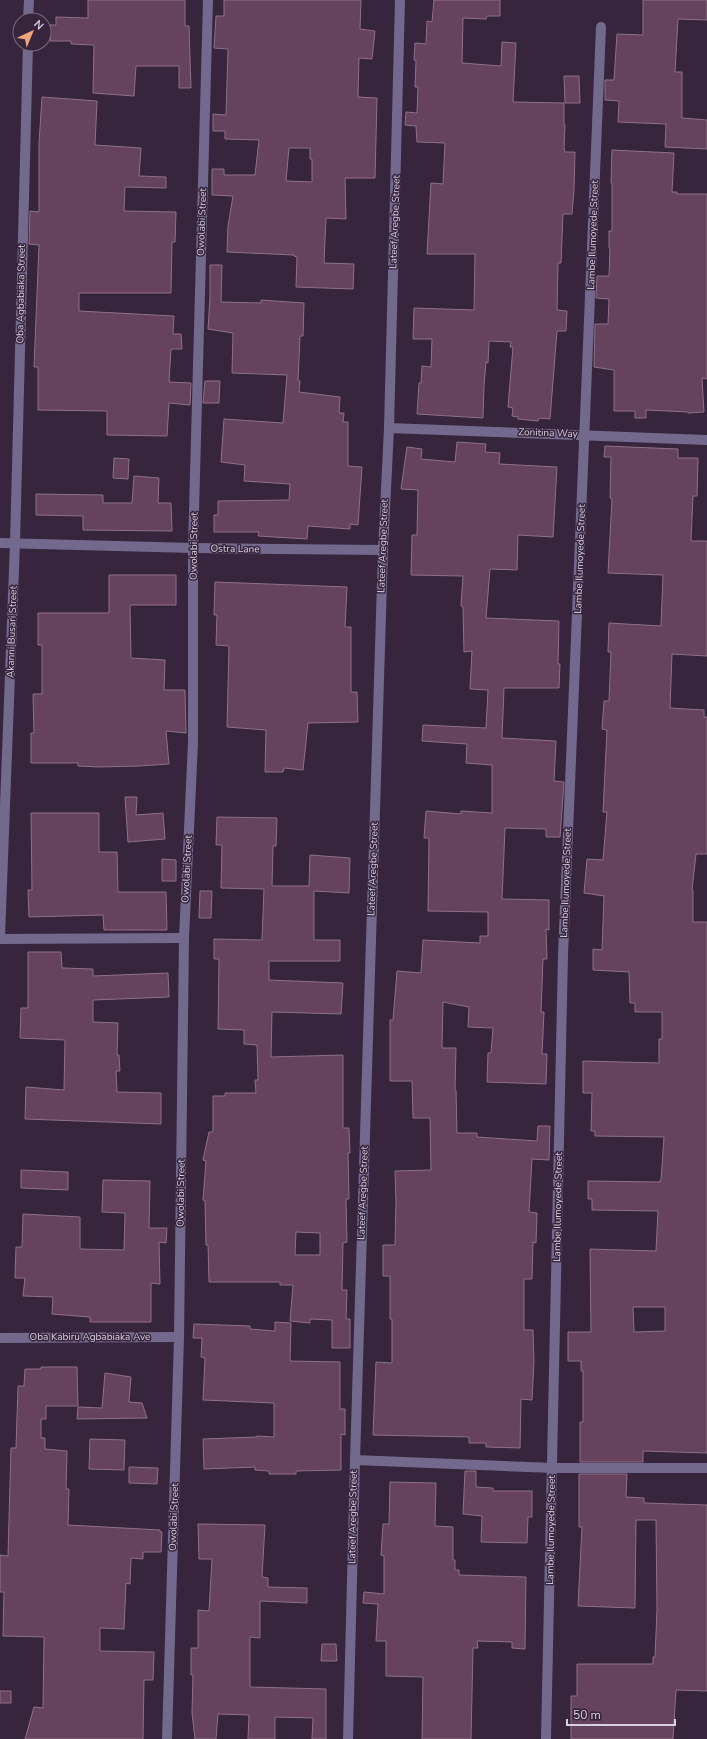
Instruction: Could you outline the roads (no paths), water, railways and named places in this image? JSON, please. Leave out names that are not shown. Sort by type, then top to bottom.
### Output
[{"type":"street","points":[[28,12],[29,0]]},
{"type":"street","name":"Owolabi Street","points":[[167,1739],[179,1337],[184,938],[193,742],[193,548],[208,0]]},
{"type":"street","name":"Lateef Aregbe Street","points":[[348,1739],[355,1460],[383,550],[389,428],[400,0]]},
{"type":"street","name":"Lambe Ilumoyede Street","points":[[546,1739],[563,955],[601,27]]},
{"type":"street","name":"Oba Agbabiaka Street","points":[[15,543],[28,52]]},
{"type":"street","name":"Zonitina Way","points":[[389,428],[585,434],[707,440]]},
{"type":"street","name":"Ostra Lane","points":[[0,543],[193,548],[383,550]]},
{"type":"street","name":"Akanni Busari Street","points":[[0,938],[15,543]]},
{"type":"street","points":[[0,938],[184,938]]},
{"type":"street","name":"Oba Kabiru Agbabiaka Ave","points":[[0,1338],[179,1337]]},
{"type":"street","points":[[355,1460],[553,1468],[707,1468]]}]
